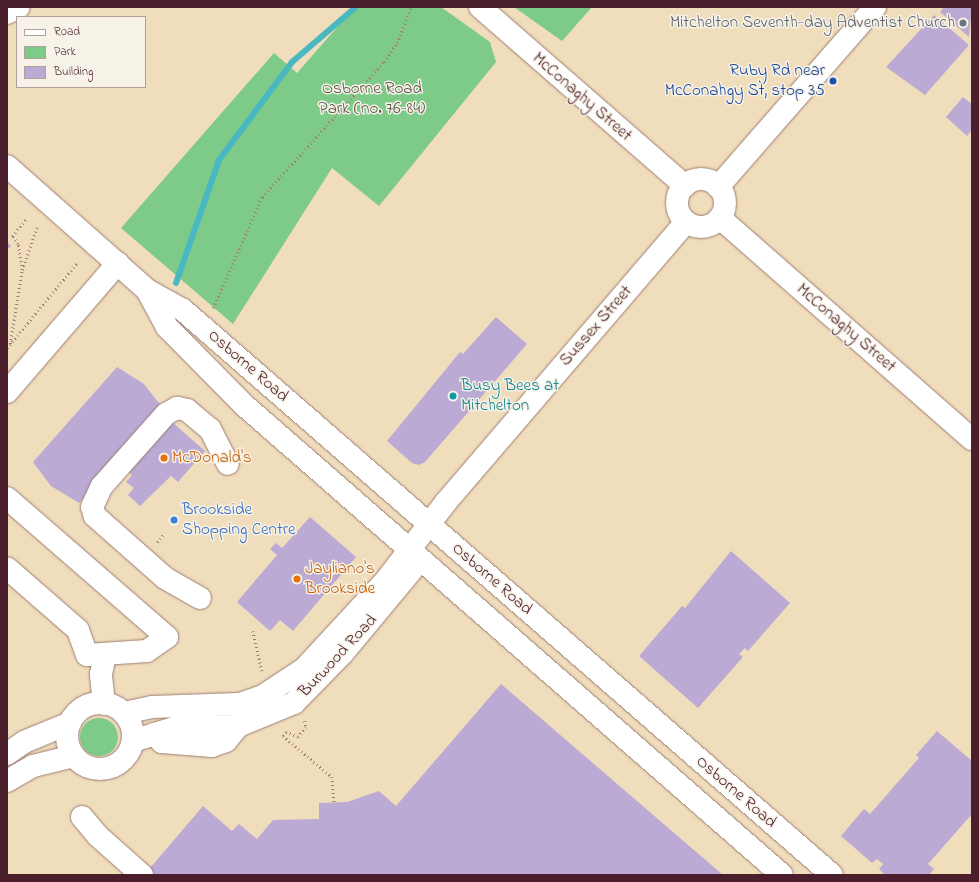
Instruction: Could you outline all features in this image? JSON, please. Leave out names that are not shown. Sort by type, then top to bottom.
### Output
[{"type":"street","name":"McConaghy Street","points":[[480,7],[685,186]]},
{"type":"street","points":[[718,187],[875,7]]},
{"type":"street","name":"Osborne Road","points":[[7,166],[147,290],[183,310],[832,875]]},
{"type":"street","points":[[699,180],[718,187],[725,205],[720,218],[704,227],[686,222],[678,207],[685,186],[699,180]]},
{"type":"street","name":"McConaghy Street","points":[[720,218],[972,438]]},
{"type":"street","name":"Sussex Street","points":[[430,524],[686,222]]},
{"type":"street","points":[[7,392],[118,263]]},
{"type":"street","name":"Osborne Road","points":[[147,290],[167,327],[244,405],[782,875]]},
{"type":"street","points":[[200,598],[165,578],[95,516],[92,507],[102,486],[166,414],[177,408],[187,410],[210,429],[228,464]]},
{"type":"street","points":[[7,498],[167,637],[147,651],[96,655]]},
{"type":"street","name":"Burwood Road","points":[[133,741],[177,727],[238,726],[294,703],[390,599],[430,524]]},
{"type":"street","name":"Burwood Road","points":[[124,713],[152,707],[227,706],[263,696],[318,657],[413,554]]},
{"type":"street","points":[[7,568],[81,633],[96,655],[101,674],[104,704]]},
{"type":"street","points":[[7,754],[24,742],[70,723],[84,708],[104,704],[124,713],[132,726],[133,741],[125,758],[108,768],[89,768],[74,756],[68,740],[70,723]]},
{"type":"street","points":[[7,781],[33,766],[74,756]]},
{"type":"street","points":[[82,817],[98,836],[142,875]]},
{"type":"path","points":[[212,312],[262,197],[384,62],[397,43],[411,7]]},
{"type":"path","points":[[22,270],[18,244],[12,236],[27,218]]},
{"type":"path","points":[[10,344],[22,270],[37,227]]},
{"type":"path","points":[[7,348],[77,262]]},
{"type":"path","points":[[253,631],[263,674]]},
{"type":"path","points":[[305,721],[306,728],[298,737],[286,732],[283,736],[332,777],[334,802]]},
{"type":"green space","name":"Osborne Road Park (no. 76-84)","points":[[355,7],[441,7],[490,42],[496,62],[379,206],[332,168],[233,324],[121,228],[274,53],[297,73]]},
{"type":"green space","points":[[514,7],[592,7],[562,41]]},
{"type":"green space","points":[[95,718],[103,718],[113,723],[117,730],[117,744],[113,751],[103,756],[95,756],[85,751],[83,748],[80,741],[80,733],[85,723],[88,721]]},
{"type":"building","name":"Mitchelton Seventh-day Adventist Church","points":[[944,7],[972,7],[969,37],[940,12]]},
{"type":"building","points":[[934,15],[969,45],[925,95],[886,67]]},
{"type":"building","points":[[963,97],[972,104],[972,130],[967,136],[946,117]]},
{"type":"building","points":[[7,242],[11,246],[7,250]]},
{"type":"building","name":"Busy Bees at Mitchelton","points":[[496,317],[527,344],[425,462],[419,465],[412,463],[387,441],[460,352],[463,354]]},
{"type":"building","points":[[117,367],[144,384],[162,407],[79,503],[51,486],[33,462]]},
{"type":"building","name":"McDonald's","points":[[171,421],[205,451],[178,482],[171,476],[140,506],[128,495],[134,488],[126,482],[132,475],[123,467]]},
{"type":"building","name":"Jayliano's Brookside","points":[[310,517],[356,557],[293,631],[280,620],[270,631],[237,602],[277,555],[270,549],[276,543],[282,548]]},
{"type":"building","points":[[731,551],[790,603],[748,651],[745,648],[739,654],[743,657],[698,708],[639,656],[682,606],[685,608]]},
{"type":"building","points":[[501,684],[723,875],[144,875],[203,806],[232,831],[239,824],[257,839],[273,820],[319,819],[319,803],[347,802],[379,791],[396,806]]},
{"type":"building","points":[[937,731],[972,761],[972,814],[928,864],[934,869],[929,875],[885,875],[879,869],[883,864],[877,859],[872,863],[841,836],[864,809],[870,814],[919,758],[916,755]]},
{"type":"waterway","points":[[176,283],[219,160],[292,62],[356,7]]},
{"type":"place","name":"Mitchelton Seventh-day Adventist Church","points":[[963,23]]},
{"type":"place","name":"Ruby Rd near McConahgy St, stop 35","points":[[833,81]]},
{"type":"place","name":"Busy Bees at Mitchelton","points":[[453,396]]},
{"type":"place","name":"McDonald's","points":[[164,458]]},
{"type":"place","name":"Brookside Shopping Centre","points":[[174,520]]},
{"type":"place","name":"Jayliano's Brookside","points":[[297,579]]}]
